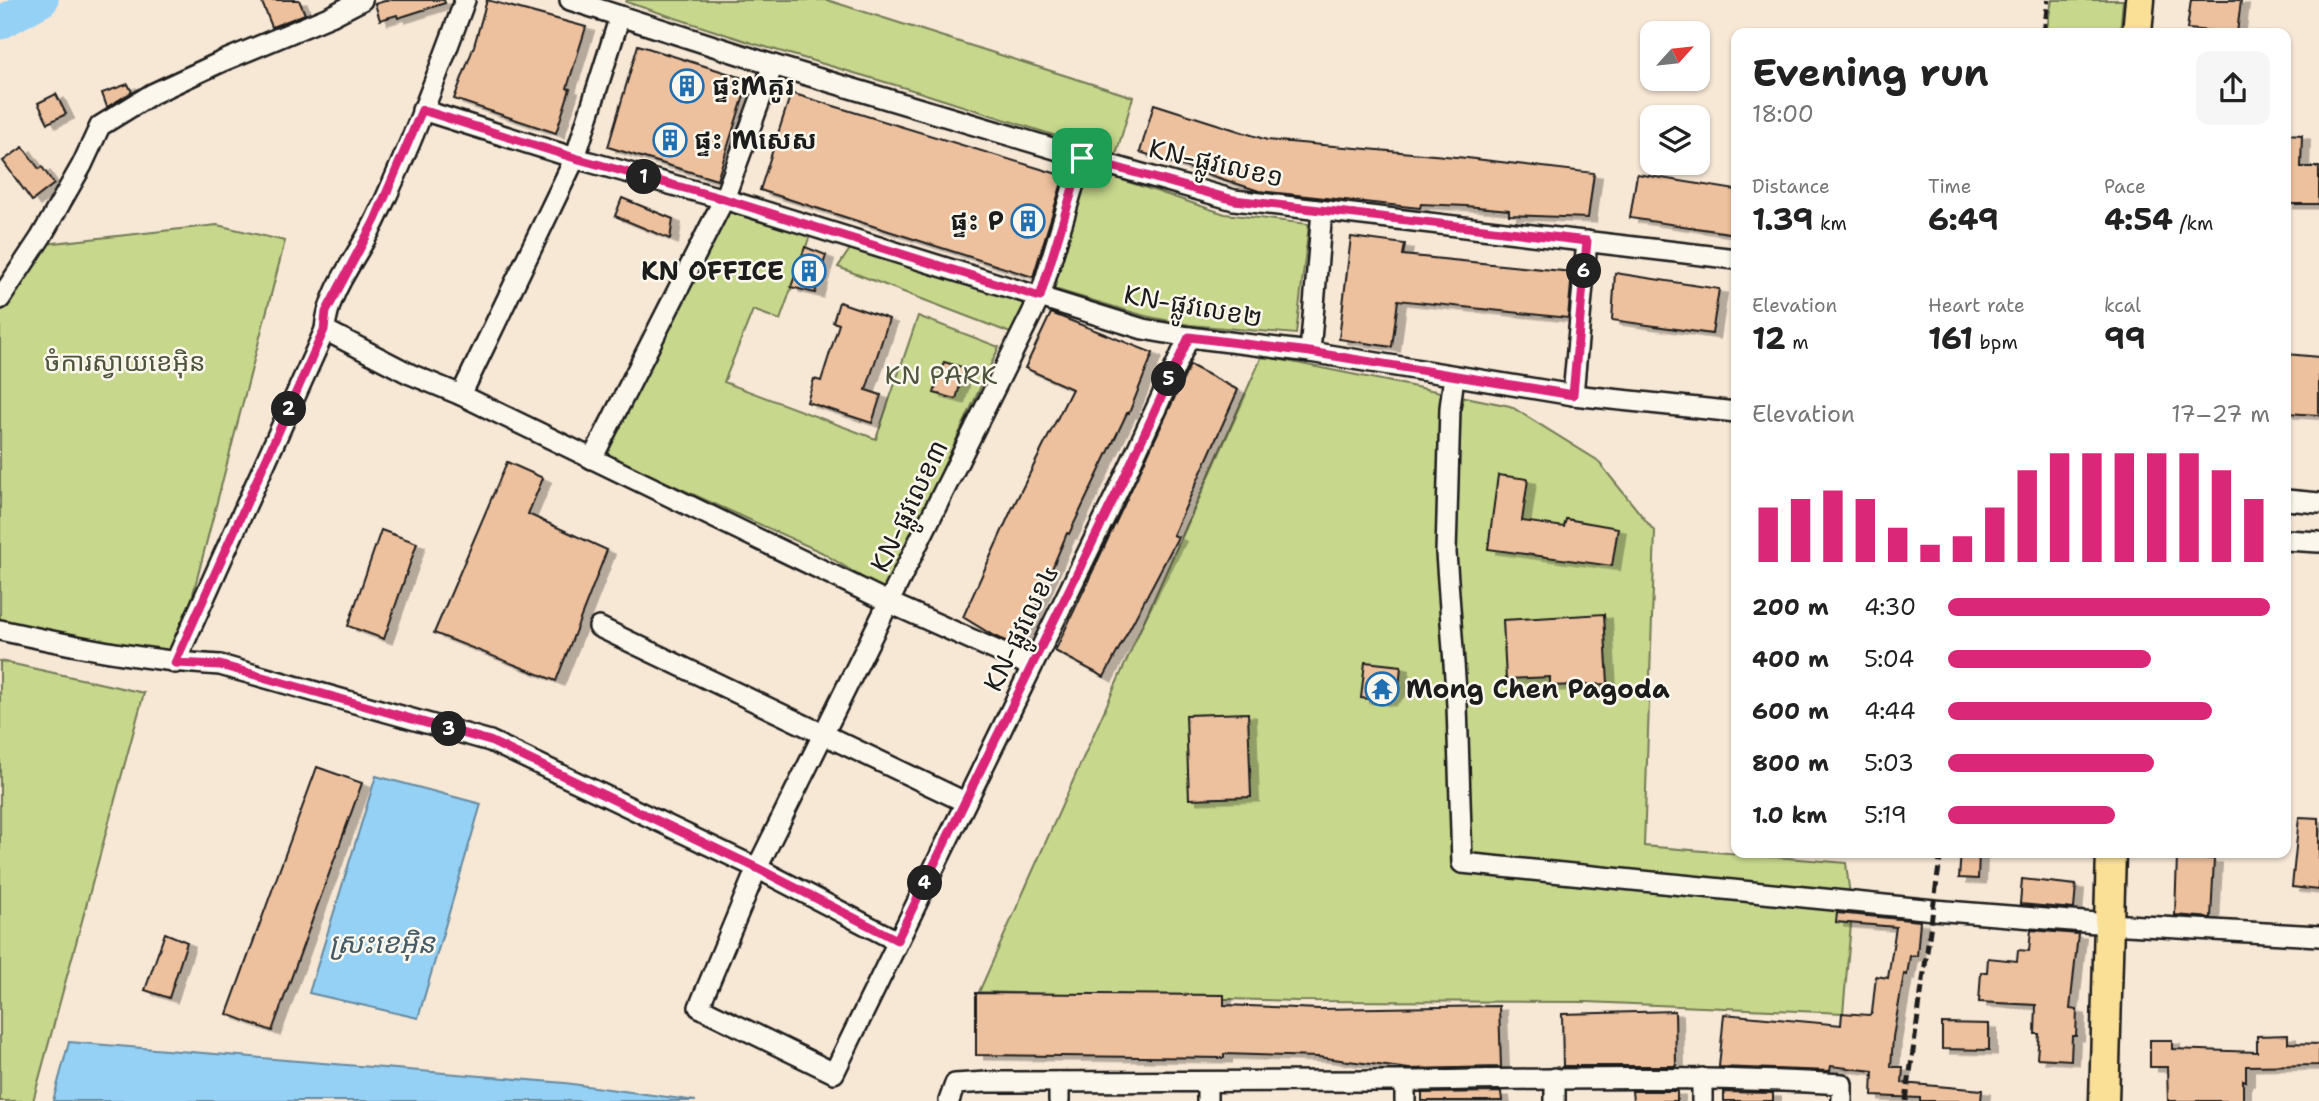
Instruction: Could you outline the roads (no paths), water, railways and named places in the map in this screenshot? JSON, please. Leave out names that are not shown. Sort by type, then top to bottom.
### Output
[{"type":"highway","points":[[2137,28],[2140,0]]},
{"type":"highway","points":[[2104,1101],[2111,858]]},
{"type":"street","points":[[0,299],[48,225],[82,165],[100,126],[152,94],[362,0]]},
{"type":"street","points":[[175,663],[324,330],[326,312],[375,220],[466,0]]},
{"type":"street","name":"KN-ផ្លូវលេខ១","points":[[570,0],[1082,158],[1234,200],[1731,258]]},
{"type":"street","points":[[461,395],[575,158],[621,16]]},
{"type":"street","points":[[592,459],[724,199],[774,65]]},
{"type":"street","name":"KN-ផ្លូវលេខ២","points":[[422,110],[575,158],[724,199],[1143,329],[1310,352],[1573,395],[1731,411]]},
{"type":"street","name":"KN-ផ្លូវលេខ៣","points":[[897,940],[834,1073],[699,1007],[757,868],[1040,297],[1082,158]]},
{"type":"street","points":[[1310,352],[1322,211]]},
{"type":"street","points":[[1573,395],[1587,241]]},
{"type":"street","points":[[324,330],[410,374],[461,395],[890,603],[1031,666]]},
{"type":"street","name":"KN-ផ្លូវលេខ៤","points":[[897,940],[1125,476],[1189,337]]},
{"type":"street","points":[[1454,376],[1450,408],[1446,553],[1457,705],[1462,863],[1934,910],[2109,924],[2319,936]]},
{"type":"street","points":[[2291,500],[2319,503]]},
{"type":"street","points":[[2291,540],[2319,542]]},
{"type":"street","points":[[599,628],[965,802]]},
{"type":"street","points":[[0,630],[80,648],[175,663],[220,665],[490,741],[757,868],[897,940]]},
{"type":"street","points":[[1555,1078],[1555,1101]]},
{"type":"street","points":[[949,1101],[955,1084],[1059,1092],[1207,1092],[1405,1081],[1555,1078],[1842,1084],[1842,1101]]},
{"type":"street","points":[[1702,1079],[1702,1101]]},
{"type":"street","points":[[1405,1081],[1405,1101]]},
{"type":"water","name":"ស្រះខេអ៊ិន","points":[[376,776],[481,804],[418,1018],[309,993]]},
{"type":"water","points":[[69,1042],[565,1083],[696,1101],[53,1101]]},
{"type":"waterway","points":[[0,23],[42,0]]},
{"type":"railway","points":[[2045,28],[2048,0]]},
{"type":"railway","points":[[1906,1101],[1940,858]]},
{"type":"place","name":"ផ្ទះMគូរ","points":[[687,86]]},
{"type":"place","name":"ផ្ទះ Mសេស","points":[[670,140]]},
{"type":"place","name":"ផ្ទះ P","points":[[1028,221]]},
{"type":"place","name":"KN OFFICE","points":[[809,271]]},
{"type":"place","name":"Mong Chen Pagoda","points":[[1382,689]]},
{"type":"park label","name":"ចំការស្វាយខេអ៊ិន","points":[[125,362]]},
{"type":"park label","name":"KN PARK","points":[[941,375]]}]
